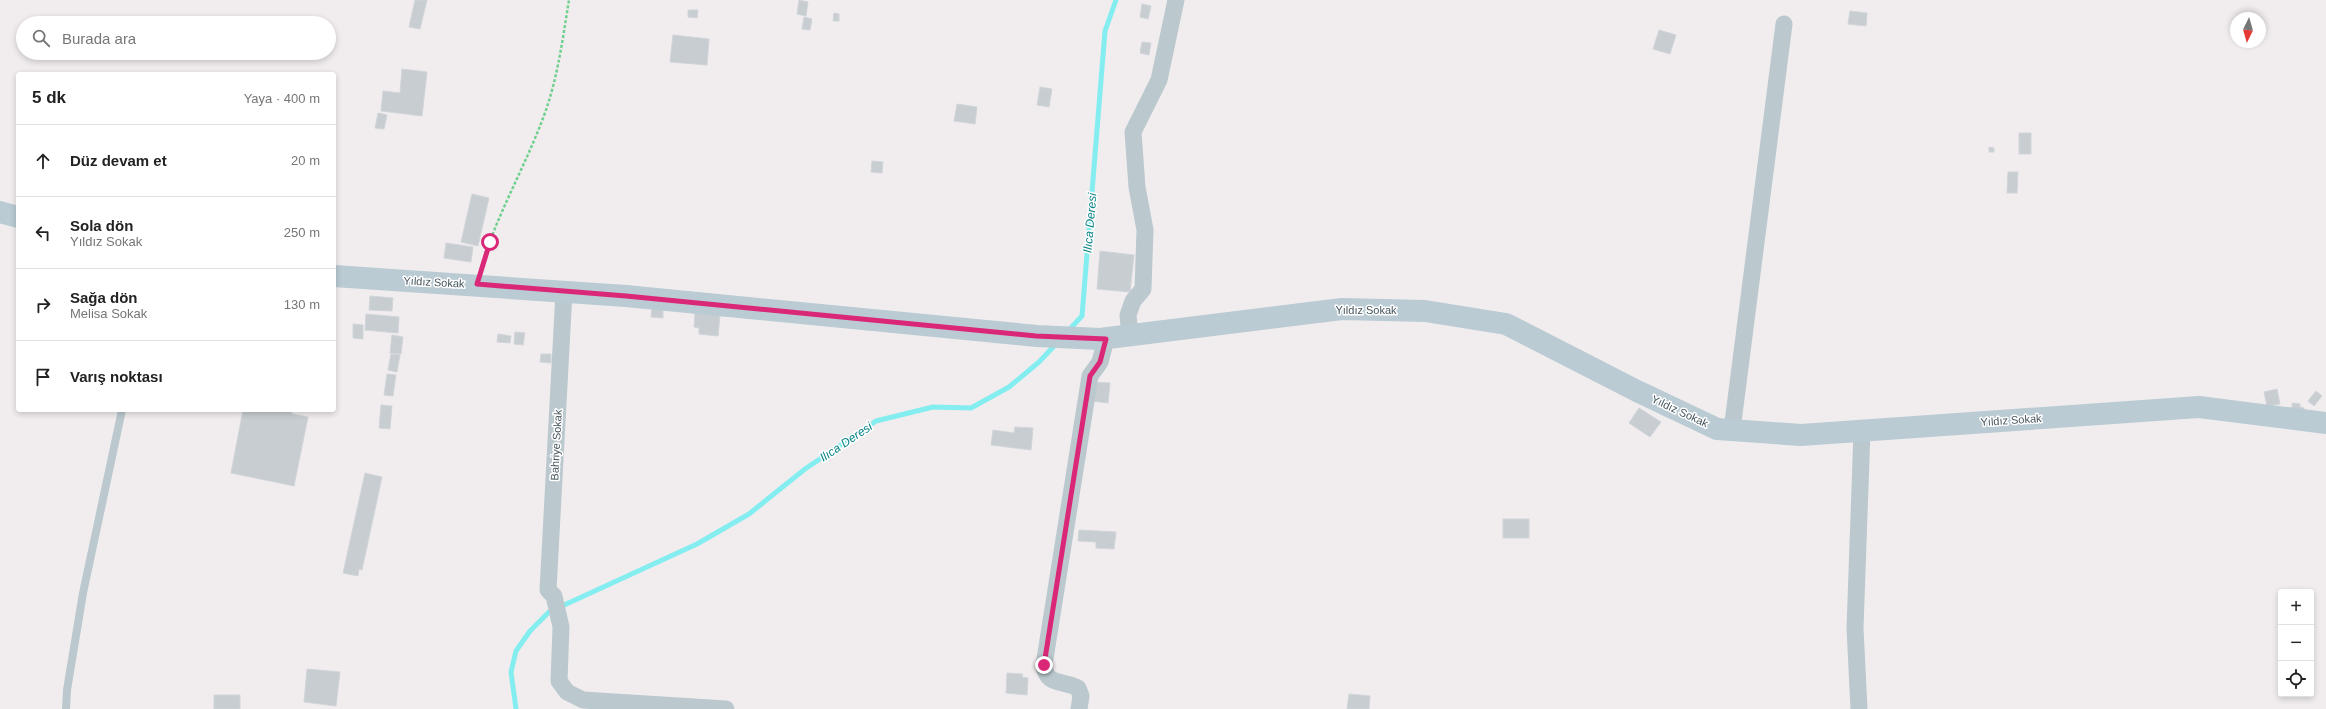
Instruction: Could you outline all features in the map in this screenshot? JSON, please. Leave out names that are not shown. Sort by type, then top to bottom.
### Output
[{"type":"street","points":[[1130,336],[1128,315],[1133,302],[1143,289],[1145,230],[1137,187],[1133,132],[1159,80],[1176,0]]},
{"type":"street","points":[[1732,430],[1784,24]]},
{"type":"street","points":[[0,212],[16,216]]},
{"type":"street","name":"Yıldız Sokak","points":[[336,276],[477,284],[626,296],[1036,336],[1103,339],[1342,309],[1425,311],[1506,324],[1717,429],[1801,434],[2199,407],[2326,423]]},
{"type":"street","name":"Bahriye Sokak","points":[[564,292],[548,590],[554,596],[561,627],[559,681],[567,692],[583,700],[726,709]]},
{"type":"street","points":[[1079,709],[1081,696],[1078,688],[1050,680],[1045,673],[1044,665],[1090,376],[1100,362],[1103,339]]},
{"type":"street","points":[[1859,709],[1855,628],[1862,430]]},
{"type":"lane","points":[[66,709],[67,690],[83,593],[122,412]]},
{"type":"path","points":[[477,284],[508,198],[546,110],[559,60],[569,0]]},
{"type":"building","points":[[415,0],[427,0],[420,29],[409,27]]},
{"type":"building","points":[[799,0],[808,2],[806,16],[797,14]]},
{"type":"building","points":[[1142,4],[1151,6],[1148,19],[1140,17]]},
{"type":"building","points":[[688,10],[698,10],[697,18],[688,17]]},
{"type":"building","points":[[1850,11],[1867,13],[1866,26],[1848,24]]},
{"type":"building","points":[[834,13],[839,14],[839,21],[833,21]]},
{"type":"building","points":[[804,17],[812,19],[810,30],[802,29]]},
{"type":"building","points":[[1659,30],[1676,35],[1670,54],[1653,49]]},
{"type":"building","points":[[673,35],[709,39],[707,65],[670,62]]},
{"type":"building","points":[[1142,42],[1151,43],[1149,55],[1140,53]]},
{"type":"building","points":[[402,69],[427,72],[422,116],[381,111],[383,91],[400,93]]},
{"type":"building","points":[[1040,87],[1052,89],[1049,107],[1037,105]]},
{"type":"building","points":[[957,104],[977,107],[975,124],[954,121]]},
{"type":"building","points":[[378,113],[387,115],[384,129],[375,128]]},
{"type":"building","points":[[2019,133],[2031,133],[2031,154],[2019,154]]},
{"type":"building","points":[[1989,147],[1994,148],[1994,152],[1989,152]]},
{"type":"building","points":[[872,161],[883,162],[882,173],[871,172]]},
{"type":"building","points":[[2008,172],[2018,172],[2017,193],[2007,193]]},
{"type":"building","points":[[472,194],[489,198],[478,246],[461,242]]},
{"type":"building","points":[[446,243],[473,247],[471,262],[444,258]]},
{"type":"building","points":[[1100,251],[1134,255],[1130,292],[1097,289]]},
{"type":"building","points":[[370,296],[393,298],[392,311],[369,310]]},
{"type":"building","points":[[652,309],[663,309],[663,318],[651,317]]},
{"type":"building","points":[[695,313],[720,315],[718,336],[699,334],[699,328],[694,327]]},
{"type":"building","points":[[366,314],[399,317],[398,333],[365,330]]},
{"type":"building","points":[[353,324],[363,325],[363,339],[353,338]]},
{"type":"building","points":[[515,332],[525,333],[523,345],[514,344]]},
{"type":"building","points":[[498,334],[511,336],[510,343],[497,342]]},
{"type":"building","points":[[392,335],[403,337],[401,354],[390,353]]},
{"type":"building","points":[[391,354],[400,355],[397,372],[388,370]]},
{"type":"building","points":[[541,354],[551,354],[551,363],[540,362]]},
{"type":"building","points":[[387,374],[396,375],[393,396],[384,395]]},
{"type":"building","points":[[1093,382],[1110,383],[1108,403],[1092,401]]},
{"type":"building","points":[[2277,389],[2280,404],[2267,406],[2264,392]]},
{"type":"building","points":[[2316,391],[2322,396],[2314,406],[2308,401]]},
{"type":"building","points":[[2292,403],[2300,404],[2300,407],[2304,408],[2304,411],[2292,410]]},
{"type":"building","points":[[381,405],[392,406],[390,429],[379,428]]},
{"type":"building","points":[[1639,408],[1661,422],[1650,437],[1629,423]]},
{"type":"building","points":[[243,412],[292,412],[292,414],[308,417],[294,486],[231,473]]},
{"type":"building","points":[[1015,427],[1033,428],[1031,450],[991,445],[993,430],[1014,433]]},
{"type":"building","points":[[365,473],[382,477],[362,570],[359,569],[358,576],[343,573]]},
{"type":"building","points":[[1503,519],[1529,519],[1529,538],[1503,538]]},
{"type":"building","points":[[1079,530],[1116,532],[1114,549],[1096,548],[1096,542],[1078,541]]},
{"type":"building","points":[[307,669],[340,672],[336,706],[304,702]]},
{"type":"building","points":[[1007,673],[1023,674],[1022,677],[1028,678],[1027,695],[1006,693]]},
{"type":"building","points":[[1349,694],[1370,696],[1369,709],[1347,709]]},
{"type":"building","points":[[214,695],[240,695],[240,709],[214,709]]},
{"type":"waterway","name":"Ilıca Deresi","points":[[1068,331],[1082,316],[1105,31],[1116,0]]},
{"type":"waterway","name":"Ilıca Deresi","points":[[516,709],[511,672],[516,651],[530,631],[549,612],[697,544],[749,514],[805,469],[876,421],[933,407],[971,408],[1009,387],[1039,362],[1057,343]]},
{"type":"route","points":[[490,242],[477,284],[626,296],[1036,336],[1106,339],[1100,362],[1090,376],[1044,665]]}]
